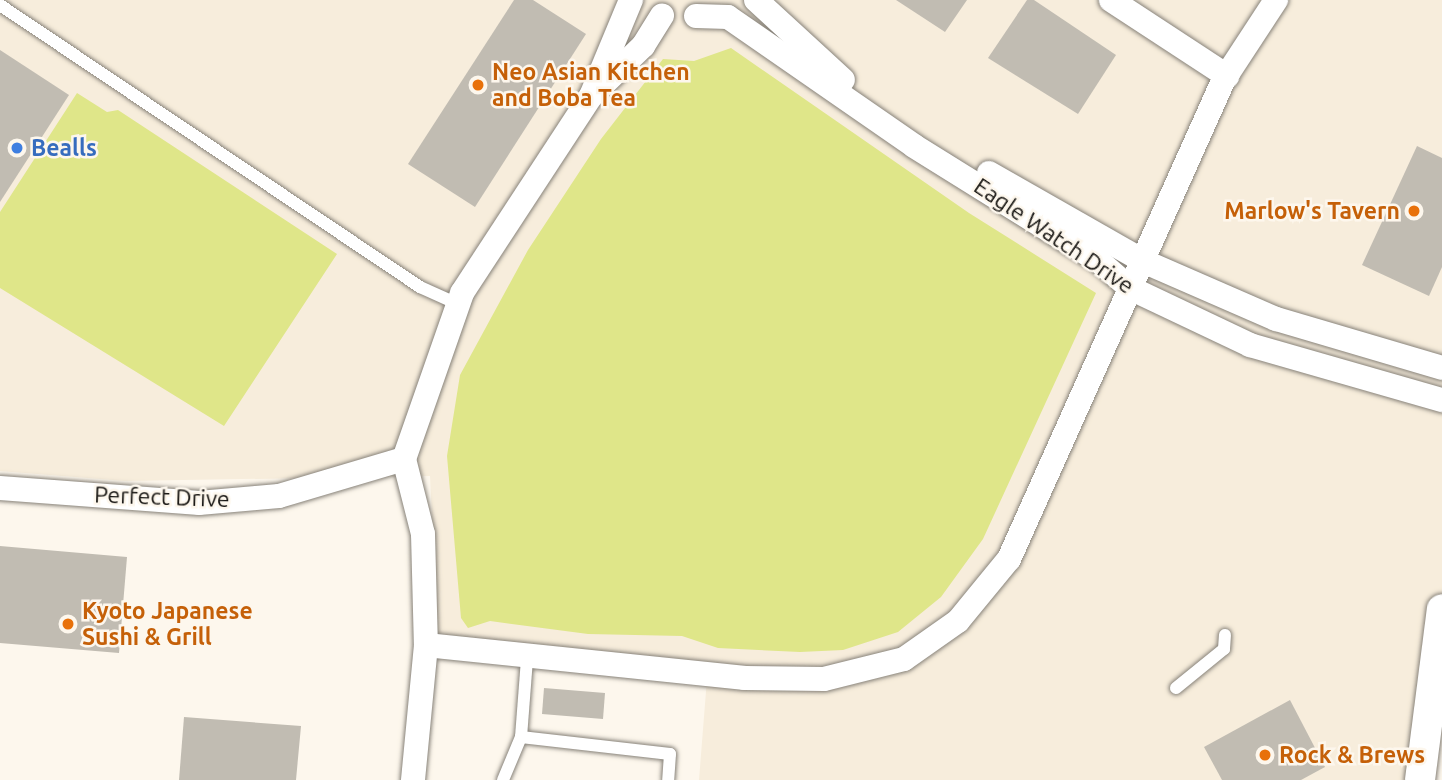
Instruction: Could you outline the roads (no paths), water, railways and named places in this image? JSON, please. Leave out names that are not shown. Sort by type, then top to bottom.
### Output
[{"type":"street","points":[[413,780],[426,645],[423,534],[404,459],[458,304],[590,96],[631,0]]},
{"type":"street","points":[[590,96],[643,46],[662,15],[641,0]]},
{"type":"street","points":[[696,16],[722,0]]},
{"type":"street","name":"Eagle Watch Drive","points":[[756,0],[847,84],[926,138],[1143,261],[1276,319],[1442,368]]},
{"type":"street","points":[[1111,0],[1227,76]]},
{"type":"street","points":[[426,645],[527,659],[787,680],[852,676],[904,659],[958,621],[1009,559],[1143,261],[1168,197],[1227,76],[1276,0]]},
{"type":"street","name":"Eagle Watch Drive","points":[[662,15],[728,17],[914,146],[1100,262],[1130,288],[1250,345],[1442,400]]},
{"type":"street","name":"Perfect Drive","points":[[0,488],[199,503],[279,496],[404,459]]},
{"type":"street","points":[[1420,780],[1442,609]]},
{"type":"lane","points":[[0,5],[409,279],[458,304]]},
{"type":"lane","points":[[1176,688],[1224,649],[1225,635]]},
{"type":"lane","points":[[503,780],[521,737],[527,659]]},
{"type":"lane","points":[[521,737],[670,754],[668,780]]},
{"type":"place","name":"Neo Asian Kitchen and Boba Tea","points":[[478,85]]},
{"type":"place","name":"Bealls","points":[[17,148]]},
{"type":"place","name":"Marlow's Tavern","points":[[1414,211]]},
{"type":"place","name":"Kyoto Japanese Sushi & Grill","points":[[68,624]]},
{"type":"place","name":"Rock & Brews","points":[[1265,755]]}]
